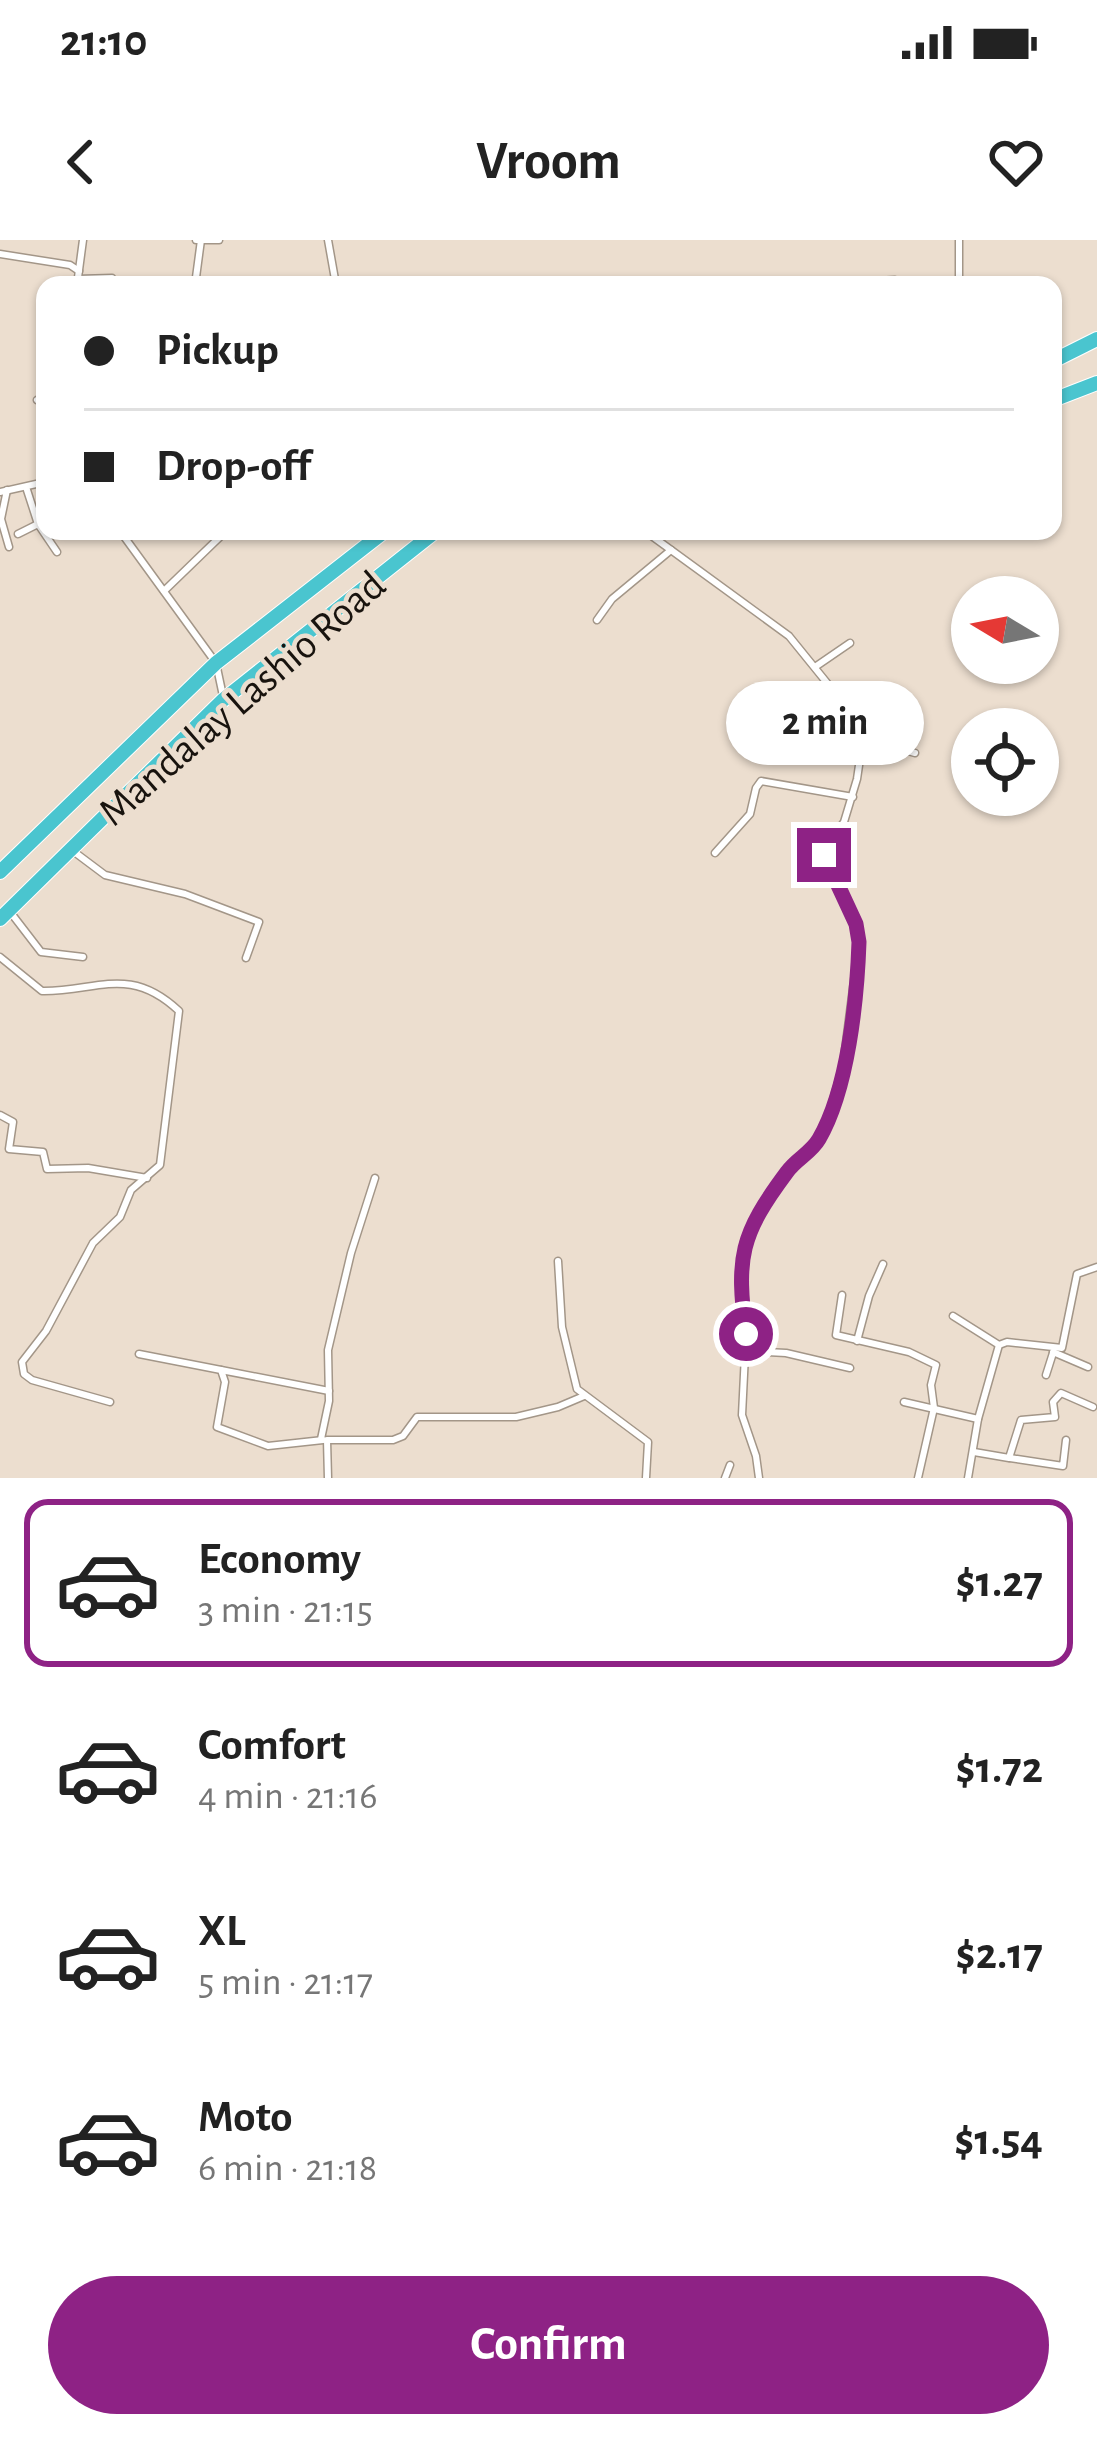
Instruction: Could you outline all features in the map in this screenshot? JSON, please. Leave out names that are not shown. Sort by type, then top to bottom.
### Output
[{"type":"highway","points":[[1062,356],[1097,339]]},
{"type":"highway","points":[[1062,397],[1097,383]]},
{"type":"highway","name":"Mandalay Lashio Road","points":[[0,872],[216,663],[373,540]]},
{"type":"highway","name":"Mandalay Lashio Road","points":[[5,914],[224,700],[425,540]]},
{"type":"street","points":[[78,276],[83,240]]},
{"type":"street","points":[[196,276],[199,240],[219,240]]},
{"type":"street","points":[[328,240],[334,276]]},
{"type":"street","points":[[959,240],[959,276]]},
{"type":"street","points":[[0,254],[70,265],[77,276]]},
{"type":"street","points":[[9,547],[1,519],[4,491],[36,484]]},
{"type":"street","points":[[26,487],[36,518]]},
{"type":"street","points":[[18,534],[36,525]]},
{"type":"street","points":[[48,540],[57,553]]},
{"type":"street","points":[[126,540],[216,663],[224,700]]},
{"type":"street","points":[[164,592],[217,540]]},
{"type":"street","points":[[657,540],[789,636],[853,715],[863,738],[853,797],[824,855],[856,924],[859,942],[838,1091],[819,1140],[788,1170],[747,1233],[741,1286],[746,1351],[742,1415],[758,1478]]},
{"type":"street","points":[[597,620],[612,599],[671,550]]},
{"type":"street","points":[[815,667],[850,643]]},
{"type":"street","points":[[863,738],[915,753]]},
{"type":"street","points":[[715,853],[750,814],[761,782],[853,797]]},
{"type":"street","points":[[70,849],[105,875],[185,894],[259,922],[246,958]]},
{"type":"street","points":[[5,914],[41,952],[83,957]]},
{"type":"street","points":[[0,957],[42,991],[110,982],[159,996],[178,1011],[160,1165],[131,1190],[120,1216],[88,1250],[21,1369],[38,1382],[110,1402]]},
{"type":"street","points":[[0,1115],[13,1122],[9,1149],[43,1152],[47,1169],[88,1168],[147,1178]]},
{"type":"street","points":[[328,1478],[324,1440],[328,1350],[375,1178]]},
{"type":"street","points":[[558,1261],[563,1335],[572,1375],[584,1396],[648,1442],[646,1478]]},
{"type":"street","points":[[857,1341],[883,1264]]},
{"type":"street","points":[[1053,1351],[1062,1348],[1066,1337],[1078,1274],[1097,1267]]},
{"type":"street","points":[[842,1295],[836,1335],[909,1352],[936,1365],[931,1385],[934,1408],[918,1478]]},
{"type":"street","points":[[953,1316],[999,1345]]},
{"type":"street","points":[[999,1345],[1007,1342],[1053,1351],[1088,1367]]},
{"type":"street","points":[[968,1478],[978,1419],[999,1345]]},
{"type":"street","points":[[746,1351],[786,1353],[850,1368]]},
{"type":"street","points":[[1046,1375],[1053,1351]]},
{"type":"street","points":[[139,1354],[329,1391]]},
{"type":"street","points":[[221,1370],[225,1382],[217,1427],[268,1446],[394,1440],[403,1436],[416,1417],[516,1417],[558,1408],[584,1396]]},
{"type":"street","points":[[1010,1458],[1021,1420],[1054,1417],[1058,1394],[1093,1407]]},
{"type":"street","points":[[904,1402],[978,1419]]},
{"type":"street","points":[[974,1452],[1063,1466],[1066,1440]]},
{"type":"street","points":[[725,1478],[730,1465]]},
{"type":"route","points":[[746,1334],[741,1286],[747,1233],[788,1170],[813,1148],[826,1124],[838,1091],[858,974],[856,924],[824,855]]}]
